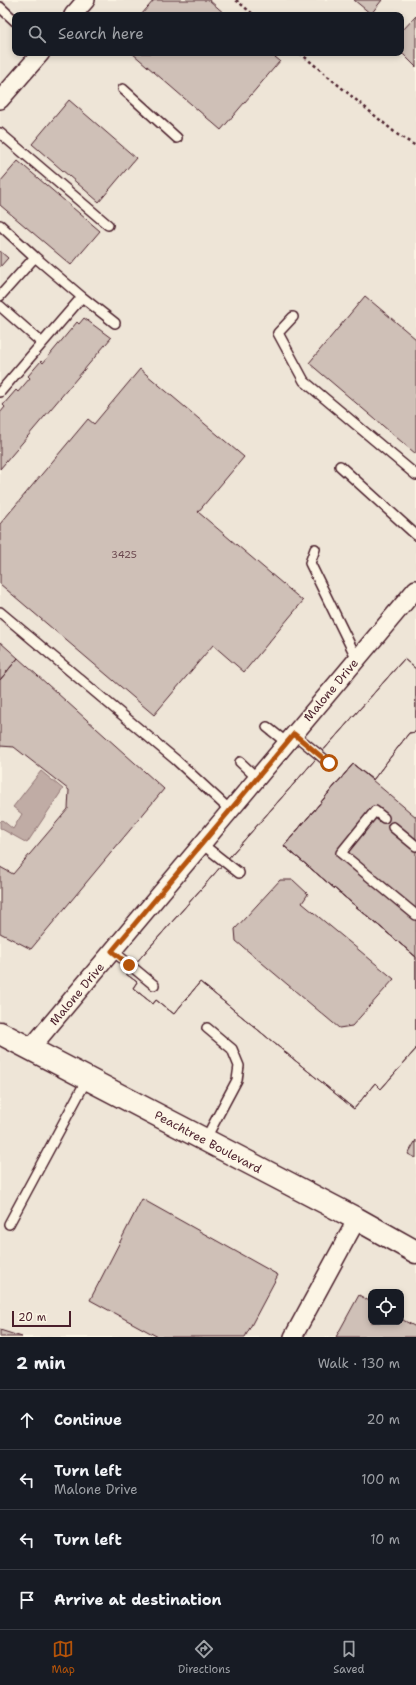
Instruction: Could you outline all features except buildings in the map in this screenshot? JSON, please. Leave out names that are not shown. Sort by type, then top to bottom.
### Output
[{"type":"highway","name":"Peachtree Boulevard","points":[[0,1032],[87,1079],[357,1219],[416,1252]]},
{"type":"street","points":[[76,12],[86,0]]},
{"type":"street","points":[[0,100],[38,56]]},
{"type":"street","name":"Malone Drive","points":[[30,1049],[357,659],[414,595]]},
{"type":"street","points":[[293,1337],[357,1219]]},
{"type":"lane","points":[[0,7],[12,17]]},
{"type":"lane","points":[[123,89],[177,138]]},
{"type":"lane","points":[[0,133],[108,225]]},
{"type":"lane","points":[[0,225],[82,297],[115,323]]},
{"type":"lane","points":[[0,296],[35,256]]},
{"type":"lane","points":[[0,392],[82,297]]},
{"type":"lane","points":[[0,306],[42,343]]},
{"type":"lane","points":[[293,316],[278,334],[304,381],[416,475]]},
{"type":"lane","points":[[340,466],[416,535]]},
{"type":"lane","points":[[314,549],[310,563],[357,659]]},
{"type":"lane","points":[[0,612],[176,760],[230,811]]},
{"type":"lane","points":[[267,727],[291,738],[329,763]]},
{"type":"lane","points":[[240,762],[258,778]]},
{"type":"lane","points":[[384,818],[375,811],[341,853],[416,914]]},
{"type":"lane","points":[[393,827],[416,846]]},
{"type":"lane","points":[[202,844],[238,873]]},
{"type":"lane","points":[[112,951],[154,985]]},
{"type":"lane","points":[[205,1140],[237,1080],[239,1066],[232,1049],[207,1028]]},
{"type":"lane","points":[[9,1224],[87,1079]]},
{"type":"path","points":[[236,0],[250,12]]},
{"type":"path","points":[[304,56],[398,135],[416,146]]},
{"type":"shaded area","points":[[0,0],[416,0],[416,1337],[0,1337]]},
{"type":"shaded area","points":[[41,771],[63,789],[27,843],[0,828],[0,822],[2,820],[13,829],[22,814],[13,807]]},
{"type":"route","points":[[129,965],[112,951],[294,734],[329,763]]}]
